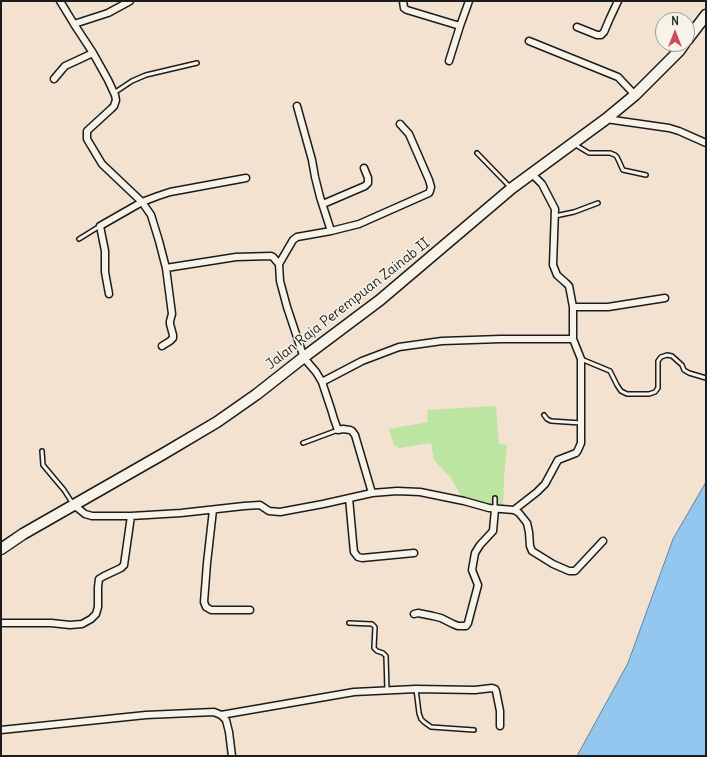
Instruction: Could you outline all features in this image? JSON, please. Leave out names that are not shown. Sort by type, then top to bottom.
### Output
[{"type":"main road","points":[[695,29],[706,15]]},
{"type":"main road","name":"Jalan Raja Perempuan Zainab II","points":[[1,549],[23,534],[217,422],[257,394],[380,300],[512,188],[606,119],[635,95],[678,52]]},
{"type":"street","points":[[60,1],[93,53],[114,93],[116,100],[112,109],[87,131],[87,139],[102,164],[142,202],[151,215],[159,241],[166,268],[172,314],[170,324],[173,335],[170,341],[162,346]]},
{"type":"street","points":[[74,24],[108,13],[130,1]]},
{"type":"street","points":[[403,1],[404,8],[406,10],[460,26]]},
{"type":"street","points":[[449,61],[470,1]]},
{"type":"street","points":[[577,27],[601,35],[604,32],[618,1]]},
{"type":"street","points":[[529,41],[618,77],[635,95]]},
{"type":"street","points":[[54,79],[66,66],[93,53]]},
{"type":"street","points":[[297,106],[312,160],[316,183],[331,232]]},
{"type":"street","points":[[606,119],[669,128],[706,143]]},
{"type":"street","points":[[372,493],[355,435],[350,430],[338,430],[322,382],[304,357],[280,281],[279,264],[293,240],[297,237],[331,232],[359,224],[429,194],[431,188],[429,180],[409,134],[400,124]]},
{"type":"street","points":[[323,204],[365,186],[368,182],[368,178],[364,168]]},
{"type":"street","points":[[514,510],[545,484],[558,460],[578,450],[581,443],[581,359],[573,339],[573,307],[569,286],[557,275],[553,265],[555,208],[542,184],[532,173]]},
{"type":"street","points":[[109,294],[105,272],[105,251],[100,226],[142,202],[170,192],[246,178]]},
{"type":"street","points":[[166,268],[236,257],[271,256],[279,264]]},
{"type":"street","points":[[573,307],[608,307],[665,298]]},
{"type":"street","points":[[322,382],[362,361],[399,347],[442,341],[573,339]]},
{"type":"street","points":[[74,505],[85,514],[92,516],[181,514],[260,505],[269,511],[280,512],[372,493],[397,491],[420,492],[464,501],[482,507],[514,510],[519,513],[529,527],[530,546],[532,551],[555,565],[569,571],[575,571],[603,541]]},
{"type":"street","points":[[349,498],[354,552],[358,557],[362,558],[414,553]]},
{"type":"street","points":[[414,614],[418,613],[433,616],[458,626],[466,626],[478,585],[472,570],[475,553],[493,531],[495,509]]},
{"type":"street","points":[[213,510],[206,563],[204,602],[206,607],[212,610],[250,610]]},
{"type":"street","points":[[1,623],[51,622],[70,625],[82,624],[91,619],[96,614],[98,607],[99,579],[124,565],[131,516]]},
{"type":"street","points":[[221,715],[354,692],[416,689],[475,690],[492,688],[495,689],[500,711],[500,726]]},
{"type":"street","points":[[1,730],[146,715],[214,712],[221,715],[226,720],[232,756]]},
{"type":"lane","points":[[114,93],[132,81],[146,75],[197,63]]},
{"type":"lane","points":[[573,143],[589,153],[610,153],[615,155],[617,156],[623,170],[646,175]]},
{"type":"lane","points":[[477,153],[512,188]]},
{"type":"lane","points":[[555,216],[574,212],[598,203]]},
{"type":"lane","points":[[79,239],[100,226]]},
{"type":"lane","points":[[581,359],[610,371],[621,391],[627,394],[649,394],[655,392],[658,388],[658,361],[661,357],[667,355],[672,356],[682,365],[684,370],[689,373],[706,378]]},
{"type":"lane","points":[[544,415],[551,421],[581,423]]},
{"type":"lane","points":[[303,443],[338,430]]},
{"type":"lane","points":[[42,451],[43,465],[64,490],[74,505]]},
{"type":"lane","points":[[494,498],[495,509]]},
{"type":"lane","points":[[349,622],[372,624],[375,628],[374,648],[386,656],[387,691]]},
{"type":"lane","points":[[416,689],[421,719],[431,727],[474,730]]},
{"type":"green space","points":[[496,406],[499,444],[507,445],[503,507],[495,507],[463,499],[451,478],[434,460],[431,443],[399,448],[394,445],[389,429],[428,422],[427,410]]},
{"type":"water","points":[[706,482],[706,756],[577,756],[628,663],[673,539]]}]
